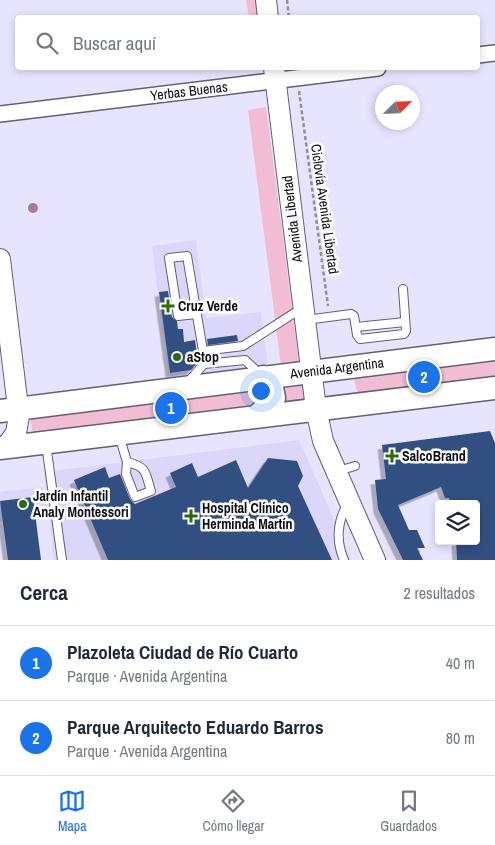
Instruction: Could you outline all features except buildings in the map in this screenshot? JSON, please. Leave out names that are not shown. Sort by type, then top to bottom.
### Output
[{"type":"main road","points":[[266,0],[268,15]]},
{"type":"main road","name":"Avenida Libertad","points":[[275,74],[316,409],[323,441],[346,469],[349,502],[375,560]]},
{"type":"main road","points":[[0,259],[9,410],[19,425],[16,433],[3,448]]},
{"type":"main road","name":"Avenida Argentina","points":[[9,410],[495,349]]},
{"type":"main road","points":[[257,416],[274,398],[272,388],[263,377]]},
{"type":"main road","points":[[3,448],[495,388]]},
{"type":"main road","points":[[112,396],[118,433]]},
{"type":"street","points":[[480,55],[495,53]]},
{"type":"street","name":"Yerbas Buenas","points":[[0,114],[275,74],[297,78],[362,70]]},
{"type":"lane","points":[[196,314],[178,316],[169,258],[187,256],[204,364]]},
{"type":"lane","points":[[203,351],[243,346],[303,314],[329,317],[351,314],[354,316],[356,328],[405,322],[403,289]]},
{"type":"lane","points":[[243,346],[245,360],[263,377]]},
{"type":"lane","points":[[182,387],[204,364],[245,360]]},
{"type":"lane","points":[[118,433],[127,462],[126,474],[136,497],[151,491],[145,472],[139,465],[127,462]]},
{"type":"lane","points":[[46,442],[62,560]]},
{"type":"lane","points":[[344,560],[339,544],[339,528],[344,510],[349,502]]},
{"type":"path","points":[[287,0],[289,15]]},
{"type":"path","name":"Ciclovía Avenida Libertad","points":[[297,78],[329,317]]},
{"type":"shaded area","points":[[246,0],[256,0],[258,15],[249,15]]},
{"type":"shaded area","points":[[266,107],[299,362],[281,365],[248,110]]},
{"type":"shaded area","points":[[196,240],[206,318],[261,312],[268,368],[169,380],[152,246]]},
{"type":"shaded area","points":[[495,358],[495,379],[358,396],[353,375]]},
{"type":"shaded area","points":[[309,378],[312,404],[33,438],[30,412]]},
{"type":"shaded area","name":"Hospital Clínico Herminda Martín","points":[[299,440],[352,560],[54,560],[44,472]]},
{"type":"shaded area","name":"Jardín Infantil Analy Montessori","points":[[43,487],[47,517],[0,522],[0,492]]},
{"type":"place","name":"Cruz Verde","points":[[168,306]]},
{"type":"place","name":"aStop","points":[[177,357]]},
{"type":"place","name":"Parque Arquitecto Eduardo Barros","points":[[424,377]]},
{"type":"place","name":"Plazoleta Ciudad de Río Cuarto","points":[[171,408]]},
{"type":"place","name":"SalcoBrand","points":[[392,456]]},
{"type":"place","name":"Jardín Infantil Analy Montessori","points":[[23,504]]},
{"type":"place","name":"Hospital Clínico Herminda Martín","points":[[191,516]]}]
